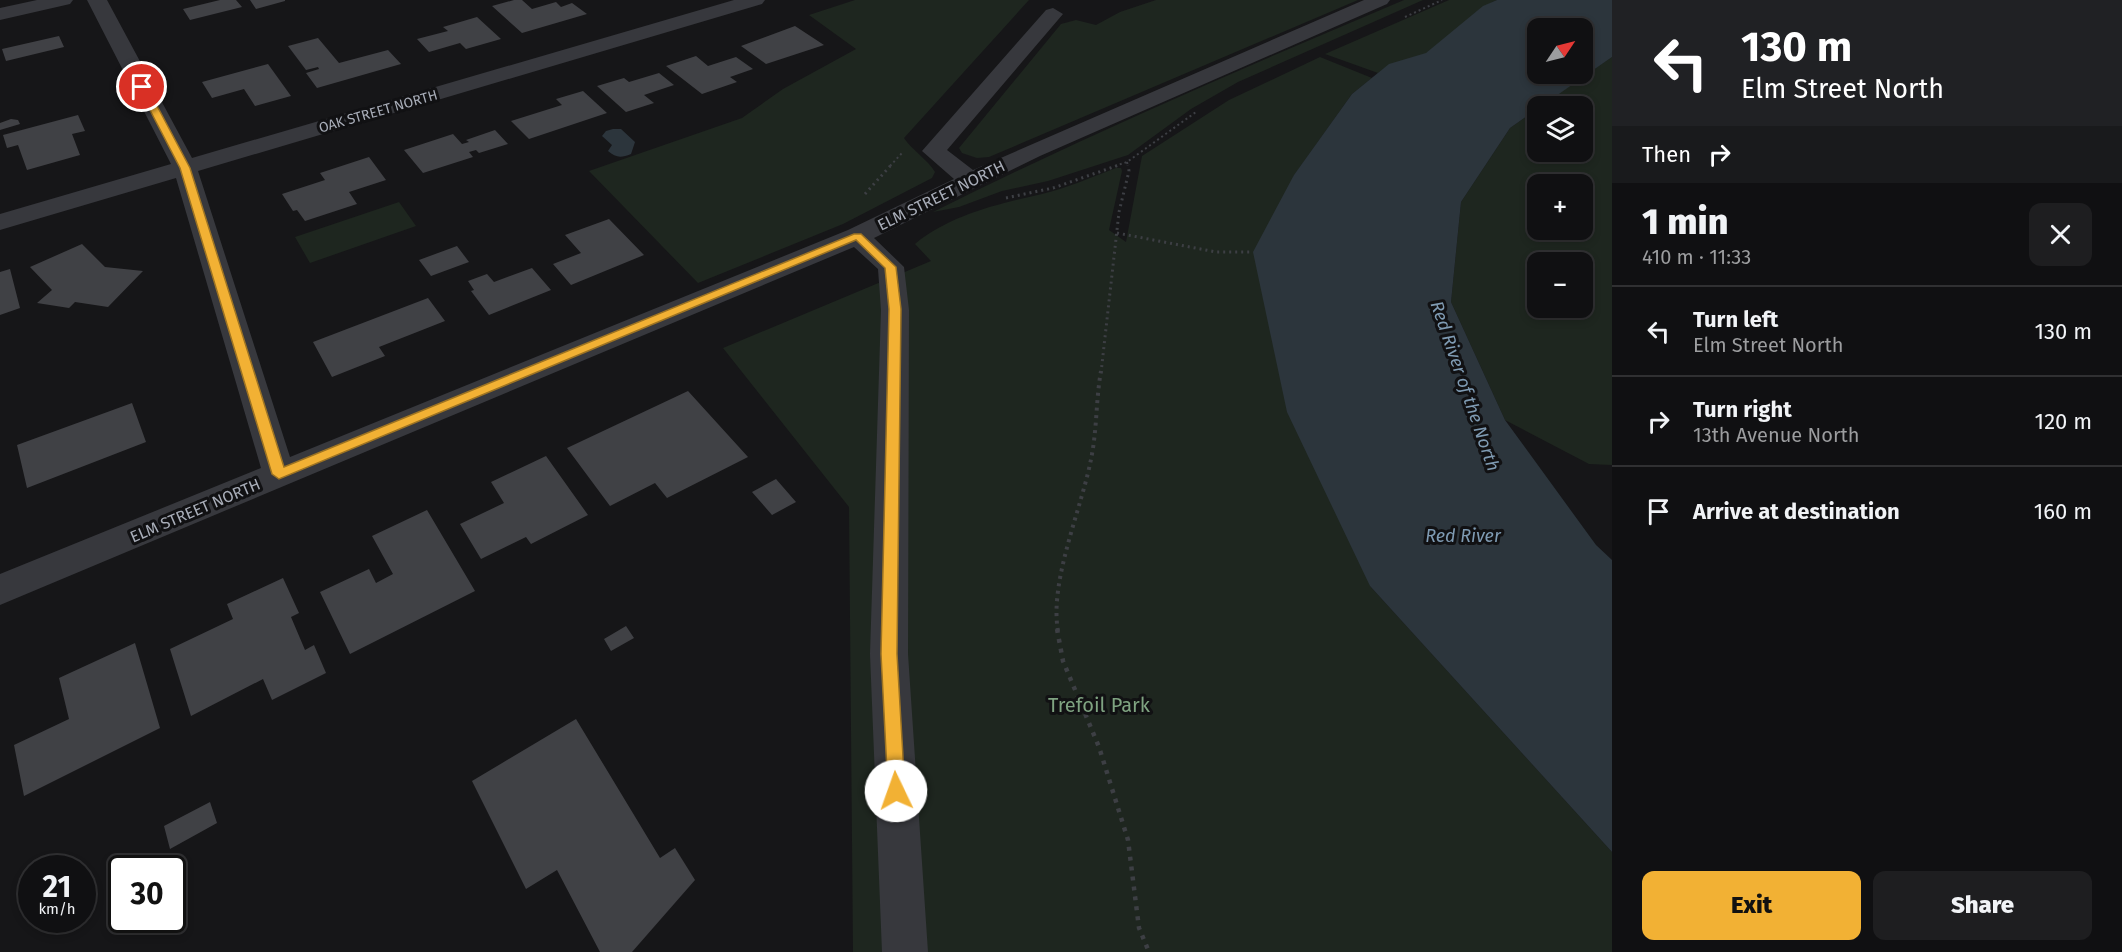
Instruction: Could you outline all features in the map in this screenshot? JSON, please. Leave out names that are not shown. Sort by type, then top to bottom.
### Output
[{"type":"street","points":[[0,14],[63,0]]},
{"type":"street","points":[[97,0],[185,168],[279,474]]},
{"type":"street","name":"OAK STREET NORTH","points":[[0,222],[755,0]]},
{"type":"street","name":"ELM STREET NORTH","points":[[0,591],[857,236],[969,179],[1380,0]]},
{"type":"street","points":[[969,179],[934,151],[1053,15]]},
{"type":"street","points":[[857,236],[891,267],[895,309],[889,654],[905,952]]},
{"type":"path","points":[[999,201],[1053,188],[1127,162],[1128,171],[1117,233],[1103,360],[1097,392],[1092,454],[1068,544],[1055,615],[1063,661],[1100,747],[1128,840],[1139,928],[1149,952]]},
{"type":"path","points":[[1117,233],[1216,252],[1253,252]]},
{"type":"green space","points":[[855,0],[1029,0],[904,138],[935,172],[932,178],[843,224],[698,283],[589,171],[742,118],[783,89],[856,49],[809,15]]},
{"type":"green space","points":[[1156,0],[1358,0],[989,157],[977,158],[962,153],[959,148],[1061,24],[1076,20],[1096,25],[1120,12]]},
{"type":"green space","points":[[1404,0],[1423,0],[1238,82],[1191,109],[1128,155],[1048,181],[1002,191],[959,207],[933,212],[1167,102]]},
{"type":"green space","points":[[1449,0],[1497,0],[1477,12],[1443,42],[1425,54],[1389,66],[1378,73],[1325,54]]},
{"type":"green space","name":"Trefoil Park","points":[[1320,57],[1372,78],[1352,94],[1293,177],[1370,586],[1612,852],[1612,952],[853,952],[849,507],[723,348],[931,261],[915,244],[943,225],[975,212],[1061,189],[1116,168],[1121,168],[1122,171],[1109,230],[1126,242],[1142,156],[1229,100]]},
{"type":"green space","points":[[1612,57],[1612,465],[1589,464],[1505,420],[1451,302],[1461,202],[1510,128],[1527,116],[1527,162],[1593,162],[1593,96],[1555,96],[1572,84],[1593,84],[1593,70]]},
{"type":"green space","points":[[399,202],[416,226],[310,263],[295,237]]},
{"type":"water","name":"Red River","points":[[1497,0],[1612,0],[1612,57],[1593,70],[1593,18],[1527,18],[1527,84],[1573,84],[1556,96],[1527,96],[1527,116],[1510,128],[1461,202],[1451,302],[1505,420],[1596,545],[1612,560],[1612,852],[1370,586],[1287,412],[1253,252],[1294,175],[1352,94],[1389,64],[1426,53],[1483,6]]},
{"type":"water","points":[[621,129],[635,142],[631,154],[619,157],[608,151],[612,145],[602,136],[606,131]]},
{"type":"building","points":[[220,0],[236,0],[242,7],[190,20],[183,9]]},
{"type":"building","points":[[250,0],[285,0],[285,1],[256,9]]},
{"type":"building","points":[[522,0],[532,9],[556,2],[561,7],[572,3],[587,14],[522,33],[492,6]]},
{"type":"building","points":[[477,17],[501,39],[466,49],[460,43],[429,52],[417,39],[448,31],[443,27]]},
{"type":"building","points":[[795,26],[824,45],[766,64],[741,46]]},
{"type":"building","points":[[59,36],[64,47],[6,61],[2,49]]},
{"type":"building","points":[[318,38],[339,63],[388,50],[401,64],[317,88],[306,73],[319,69],[318,67],[306,70],[288,46]]},
{"type":"building","points":[[696,56],[708,66],[736,57],[753,69],[730,77],[737,82],[702,94],[666,66]]},
{"type":"building","points":[[268,64],[291,96],[255,106],[244,89],[212,98],[202,82]]},
{"type":"building","points":[[659,73],[674,85],[644,95],[654,103],[626,112],[597,86],[624,78],[629,82]]},
{"type":"building","points":[[583,91],[607,113],[529,139],[511,121],[562,105],[556,99]]},
{"type":"building","points":[[78,115],[85,131],[72,134],[80,155],[27,170],[18,145],[7,148],[3,135]]},
{"type":"building","points":[[11,119],[18,120],[20,124],[0,130],[0,123]]},
{"type":"building","points":[[495,130],[508,144],[479,153],[476,150],[469,152],[473,157],[423,173],[404,150],[453,134],[462,144],[469,142],[466,140]]},
{"type":"building","points":[[369,157],[386,180],[349,192],[357,204],[305,221],[297,210],[293,211],[282,194],[325,180],[320,173]]},
{"type":"building","points":[[609,219],[644,255],[571,285],[553,264],[581,253],[565,235]]},
{"type":"building","points":[[82,244],[105,267],[143,271],[108,307],[75,302],[69,308],[37,303],[52,290],[30,267]]},
{"type":"building","points":[[457,246],[469,262],[431,276],[419,260]]},
{"type":"building","points":[[532,268],[551,290],[489,315],[471,291],[474,290],[468,281],[487,274],[494,282]]},
{"type":"building","points":[[10,269],[20,308],[0,315],[0,272]]},
{"type":"building","points":[[428,298],[445,321],[379,347],[385,356],[332,377],[313,342]]},
{"type":"building","points":[[688,391],[748,457],[667,498],[655,483],[610,506],[567,448]]},
{"type":"building","points":[[132,403],[146,442],[27,488],[17,445]]},
{"type":"building","points":[[546,456],[588,515],[531,544],[526,537],[481,559],[460,524],[504,503],[491,482]]},
{"type":"building","points":[[776,479],[796,502],[772,515],[752,492]]},
{"type":"building","points":[[427,510],[475,591],[350,654],[320,592],[369,569],[376,583],[393,574],[372,536]]},
{"type":"building","points":[[283,578],[299,613],[291,617],[305,650],[314,645],[326,673],[272,700],[263,679],[191,716],[170,649],[233,619],[227,604]]},
{"type":"building","points":[[626,626],[634,638],[611,651],[604,639]]},
{"type":"building","points":[[135,643],[160,728],[24,796],[14,745],[69,719],[59,678]]},
{"type":"building","points":[[576,719],[660,858],[675,848],[695,880],[632,952],[600,952],[557,870],[526,889],[472,781]]},
{"type":"building","points":[[210,802],[217,823],[170,849],[164,826]]},
{"type":"route","points":[[142,87],[185,168],[279,474],[857,236],[891,267],[895,309],[889,654],[896,791]]},
{"type":"water label","name":"Red River of the North","points":[[1465,386]]}]
